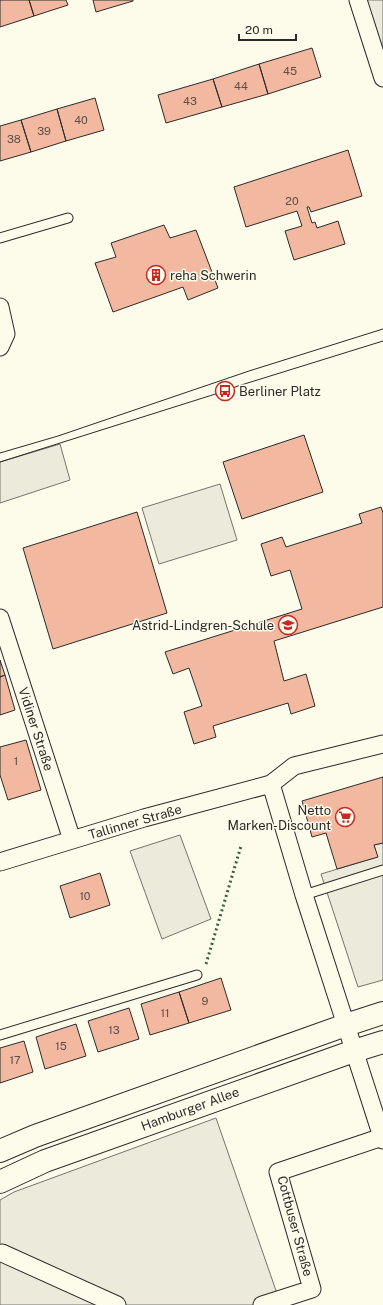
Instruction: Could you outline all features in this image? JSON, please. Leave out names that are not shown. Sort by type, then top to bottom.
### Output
[{"type":"street","points":[[358,0],[383,78]]},
{"type":"street","points":[[0,307],[6,334],[0,347]]},
{"type":"street","name":"Vidiner Straße","points":[[0,618],[72,840]]},
{"type":"street","name":"Tallinner Straße","points":[[0,862],[144,818],[272,784],[294,766],[383,744]]},
{"type":"street","points":[[272,784],[304,895],[346,1025]]},
{"type":"street","name":"Hamburger Allee","points":[[0,1151],[35,1136],[383,1013]]},
{"type":"street","name":"Cottbuser Straße","points":[[262,1305],[312,1289],[278,1172],[382,1138],[346,1025]]},
{"type":"street","name":"Hamburger Allee","points":[[0,1182],[45,1161],[383,1042]]},
{"type":"street","points":[[2,1253],[117,1305]]},
{"type":"lane","points":[[0,238],[68,218]]},
{"type":"lane","points":[[304,895],[383,870]]},
{"type":"lane","points":[[0,1034],[197,975]]},
{"type":"shaded area","points":[[358,0],[383,0],[383,79]]},
{"type":"shaded area","points":[[60,444],[70,480],[0,503],[0,462]]},
{"type":"shaded area","points":[[220,484],[237,540],[159,564],[142,508]]},
{"type":"shaded area","points":[[180,835],[211,919],[162,939],[130,851]]},
{"type":"shaded area","points":[[383,843],[383,980],[358,987],[321,874],[377,857],[374,845]]},
{"type":"shaded area","points":[[216,1118],[281,1305],[0,1305],[0,1200],[14,1192]]},
{"type":"building","points":[[0,0],[29,0],[34,16],[0,27]]},
{"type":"building","points":[[29,0],[66,0],[68,5],[34,16]]},
{"type":"building","points":[[93,0],[133,0],[133,1],[96,12]]},
{"type":"building","points":[[312,48],[321,77],[268,94],[259,64]]},
{"type":"building","points":[[259,64],[268,94],[222,107],[213,79]]},
{"type":"building","points":[[213,79],[222,107],[166,123],[158,95]]},
{"type":"building","points":[[95,98],[104,130],[66,141],[57,109]]},
{"type":"building","points":[[57,109],[66,141],[31,152],[21,120]]},
{"type":"building","points":[[21,120],[31,152],[0,161],[0,126]]},
{"type":"building","points":[[348,150],[362,196],[311,212],[309,207],[307,207],[312,223],[315,222],[317,228],[338,221],[345,244],[294,260],[285,231],[302,226],[297,211],[246,227],[234,187]]},
{"type":"building","name":"reha Schwerin","points":[[164,225],[170,238],[196,230],[218,288],[188,300],[183,287],[113,312],[95,263],[116,257],[111,243]]},
{"type":"building","points":[[304,435],[323,492],[242,519],[223,462]]},
{"type":"building","name":"Astrid-Lindgren-Schule","points":[[381,507],[383,513],[383,607],[274,641],[284,681],[306,674],[315,706],[291,714],[288,703],[213,726],[216,737],[194,744],[184,712],[202,706],[189,668],[173,674],[165,652],[302,609],[290,570],[271,576],[261,544],[282,537],[286,547],[362,523],[359,514]]},
{"type":"building","points":[[137,512],[167,613],[53,649],[23,548]]},
{"type":"building","points":[[0,660],[5,675],[0,677]]},
{"type":"building","points":[[5,675],[15,710],[0,715],[0,677]]},
{"type":"building","points":[[26,740],[41,790],[8,800],[0,775],[0,747]]},
{"type":"building","name":"Netto Marken-Discount","points":[[383,777],[383,843],[374,845],[378,857],[337,869],[326,833],[312,837],[302,801]]},
{"type":"building","points":[[100,873],[110,905],[70,918],[60,886]]},
{"type":"building","points":[[221,978],[231,1010],[189,1023],[179,992]]},
{"type":"building","points":[[179,992],[189,1023],[150,1035],[141,1004]]},
{"type":"building","points":[[129,1008],[139,1039],[98,1052],[88,1021]]},
{"type":"building","points":[[76,1024],[86,1056],[45,1069],[36,1037]]},
{"type":"building","points":[[24,1041],[33,1072],[0,1083],[0,1048]]},
{"type":"tram line","points":[[0,453],[58,436],[249,371],[383,329]]},
{"type":"tram line","points":[[0,462],[383,341]]},
{"type":"hedge","points":[[206,964],[241,846]]},
{"type":"place","name":"reha Schwerin","points":[[156,275]]},
{"type":"place","name":"Berliner Platz","points":[[225,391]]},
{"type":"place","name":"Astrid-Lindgren-Schule","points":[[288,625]]},
{"type":"place","name":"Netto Marken-Discount","points":[[345,817]]}]
